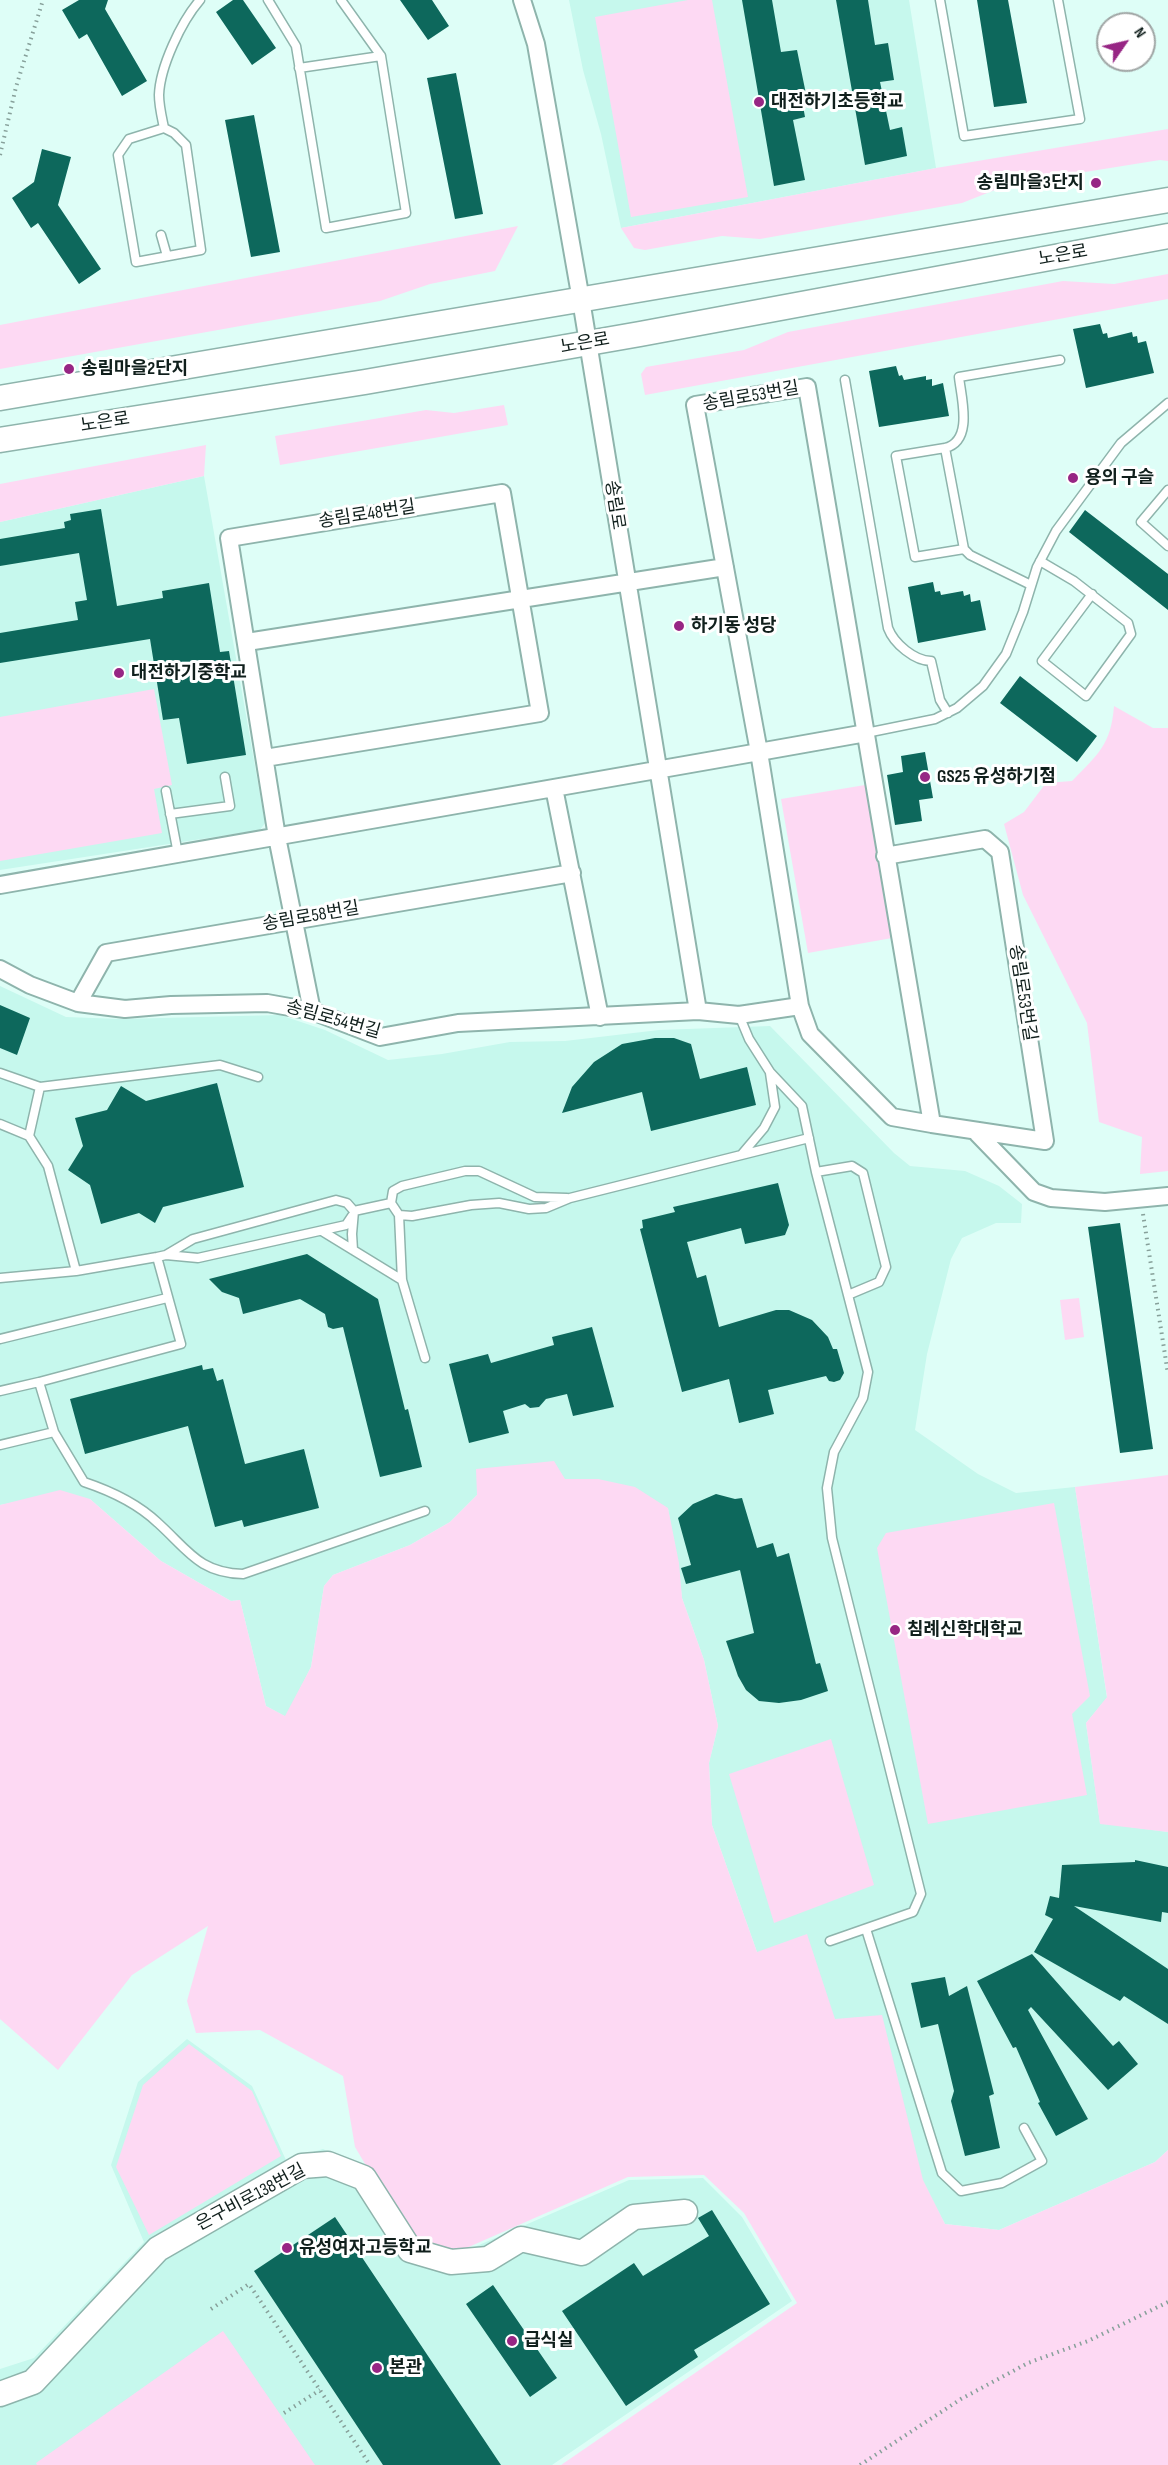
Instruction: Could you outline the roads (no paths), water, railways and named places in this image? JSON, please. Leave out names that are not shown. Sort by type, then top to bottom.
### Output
[{"type":"street","name":"송림로","points":[[522,0],[536,44],[581,300],[698,1011]]},
{"type":"street","name":"노은로","points":[[0,398],[1168,200]]},
{"type":"street","name":"노은로","points":[[0,440],[365,382],[1168,237]]},
{"type":"street","name":"송림로53번길","points":[[885,856],[985,839],[1000,852],[1045,1141],[975,1131],[932,1124],[892,1117],[810,1034],[800,1006],[759,752],[695,405],[807,387],[885,856],[932,1124]]},
{"type":"street","name":"송림로48번길","points":[[265,758],[540,713],[502,493],[229,538],[277,837],[312,1011]]},
{"type":"street","points":[[247,642],[725,567]]},
{"type":"street","points":[[0,885],[866,733]]},
{"type":"street","points":[[554,788],[600,1017]]},
{"type":"street","name":"송림로58번길","points":[[78,1003],[106,953],[572,873]]},
{"type":"street","name":"송림로54번길","points":[[0,969],[30,985],[78,1003],[125,1010],[171,1005],[267,1003],[312,1011],[380,1037],[458,1023],[698,1011]]},
{"type":"street","points":[[698,1011],[739,1014],[800,1006]]},
{"type":"street","points":[[975,1131],[1034,1192],[1063,1200],[1106,1202],[1168,1196]]},
{"type":"street","name":"은구비로138번길","points":[[0,2394],[33,2382],[158,2248],[302,2166],[328,2164],[364,2178],[410,2250],[451,2262],[488,2259],[521,2239],[582,2253],[634,2217],[685,2212]]},
{"type":"lane","points":[[187,0],[193,8]]},
{"type":"lane","points":[[164,128],[159,98],[160,80],[170,53],[193,8],[200,0]]},
{"type":"lane","points":[[268,0],[296,46],[326,228],[406,213],[381,56],[341,0]]},
{"type":"lane","points":[[940,0],[964,136],[1080,119],[1058,0]]},
{"type":"lane","points":[[299,68],[381,56]]},
{"type":"lane","points":[[164,128],[174,132],[186,145],[201,250],[136,262],[118,155],[129,140],[164,128]]},
{"type":"lane","points":[[161,235],[167,256]]},
{"type":"lane","points":[[964,549],[915,557],[896,456],[952,447],[961,435],[964,420],[959,377],[1060,360]]},
{"type":"lane","points":[[845,380],[888,628],[892,639],[922,661],[932,661],[940,700],[948,713]]},
{"type":"lane","points":[[866,733],[935,719],[957,708],[983,686],[1006,654],[1040,561],[1056,531],[1121,443],[1168,403]]},
{"type":"lane","points":[[945,448],[964,549],[970,555],[1031,585]]},
{"type":"lane","points":[[1168,490],[1141,522],[1168,546]]},
{"type":"lane","points":[[1040,561],[1092,594],[1128,623],[1131,634],[1086,696],[1042,660],[1092,594]]},
{"type":"lane","points":[[170,814],[230,806],[225,777]]},
{"type":"lane","points":[[166,791],[178,854]]},
{"type":"lane","points":[[739,1014],[749,1039],[770,1072],[802,1106],[816,1172],[868,1372],[863,1398],[834,1452],[827,1488],[832,1538],[921,1894],[914,1912],[830,1941]]},
{"type":"lane","points":[[0,1072],[39,1087],[220,1065],[258,1077]]},
{"type":"lane","points":[[742,1155],[764,1128],[775,1107],[770,1072]]},
{"type":"lane","points":[[29,1136],[39,1087]]},
{"type":"lane","points":[[0,1124],[29,1136],[48,1166],[76,1271]]},
{"type":"lane","points":[[399,1215],[412,1216],[490,1203],[529,1209],[546,1208],[570,1198],[809,1138]]},
{"type":"lane","points":[[816,1172],[852,1166],[862,1173],[865,1184],[886,1266],[879,1282],[848,1295]]},
{"type":"lane","points":[[425,1358],[402,1280],[399,1215],[391,1203],[393,1191],[402,1186],[465,1171],[479,1171],[535,1197],[570,1198]]},
{"type":"lane","points":[[162,1256],[193,1239],[336,1200],[347,1203],[354,1211],[351,1234],[353,1250]]},
{"type":"lane","points":[[0,1278],[76,1271],[162,1256],[198,1258],[346,1225],[354,1211],[391,1203]]},
{"type":"lane","points":[[322,1231],[402,1280]]},
{"type":"lane","points":[[0,1391],[181,1344],[167,1298],[162,1256]]},
{"type":"lane","points":[[0,1339],[167,1298]]},
{"type":"lane","points":[[39,1382],[54,1432],[84,1482],[109,1490],[136,1506],[200,1562],[223,1574],[243,1574],[424,1511]]},
{"type":"lane","points":[[0,1445],[54,1432]]},
{"type":"lane","points":[[866,1929],[942,2173],[961,2191],[1002,2182],[1042,2161],[1024,2128]]},
{"type":"place","name":"대전하기초등학교","points":[[759,102]]},
{"type":"place","name":"송림마을3단지","points":[[1096,183]]},
{"type":"place","name":"송림마을2단지","points":[[69,369]]},
{"type":"place","name":"용의 구슬","points":[[1073,478]]},
{"type":"place","name":"하기동 성당","points":[[679,626]]},
{"type":"place","name":"대전하기중학교","points":[[119,673]]},
{"type":"place","name":"GS25 유성하기점","points":[[925,777]]},
{"type":"place","name":"침례신학대학교","points":[[895,1630]]},
{"type":"place","name":"유성여자고등학교","points":[[287,2248]]},
{"type":"place","name":"급식실","points":[[512,2341]]},
{"type":"place","name":"본관","points":[[377,2368]]}]
